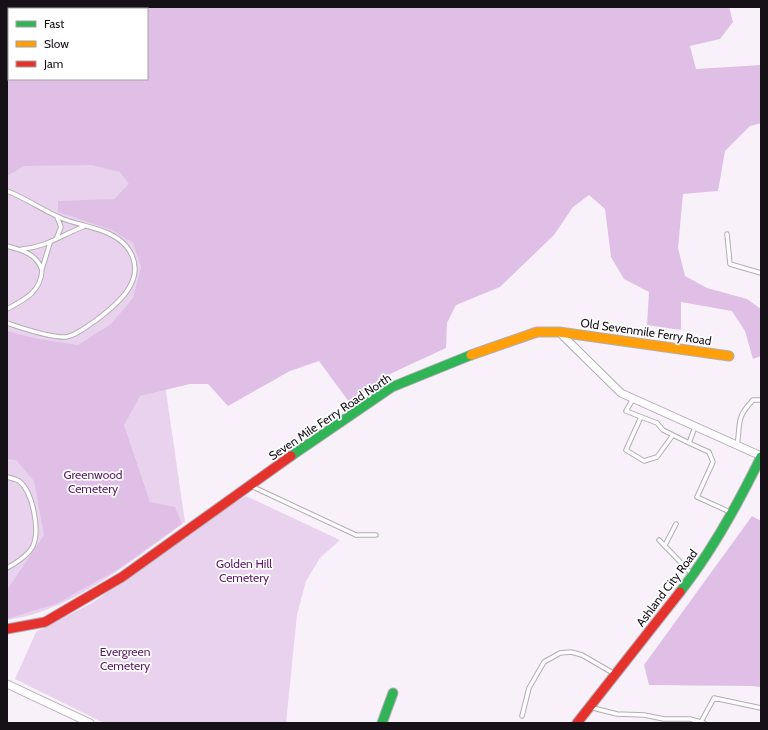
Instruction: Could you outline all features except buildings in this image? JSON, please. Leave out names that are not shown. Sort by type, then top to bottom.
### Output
[{"type":"main road","name":"Seven Mile Ferry Road North","points":[[7,629],[45,622],[116,581],[392,387],[480,351],[530,334],[537,332],[559,332]]},
{"type":"main road","name":"Old Sevenmile Ferry Road","points":[[559,332],[729,356]]},
{"type":"main road","name":"Ashland City Road","points":[[577,723],[693,576],[733,514],[761,457]]},
{"type":"main road","points":[[382,723],[393,693]]},
{"type":"street","points":[[559,332],[620,393],[761,457]]},
{"type":"street","points":[[7,684],[90,723]]},
{"type":"lane","points":[[7,191],[56,216],[111,235],[127,247],[132,257],[134,268],[130,287],[126,295],[118,304],[77,333],[66,336],[53,335],[7,323]]},
{"type":"lane","points":[[56,216],[61,227],[56,239]]},
{"type":"lane","points":[[20,249],[50,243],[62,235],[84,226]]},
{"type":"lane","points":[[727,234],[730,264],[761,273]]},
{"type":"lane","points":[[7,310],[25,299],[38,288],[50,243]]},
{"type":"lane","points":[[7,246],[20,249],[32,255],[38,260],[42,270]]},
{"type":"lane","points":[[633,399],[626,412],[657,423],[663,430],[709,452],[713,462],[697,497],[733,514]]},
{"type":"lane","points":[[737,447],[739,422],[742,411],[753,400],[761,400]]},
{"type":"lane","points":[[642,417],[626,450],[644,460],[657,457],[673,435]]},
{"type":"lane","points":[[689,443],[695,427]]},
{"type":"lane","points":[[7,477],[19,481],[27,492],[36,523],[36,537],[28,552],[7,568]]},
{"type":"lane","points":[[250,486],[275,499],[356,535],[376,534]]},
{"type":"lane","points":[[665,545],[676,524]]},
{"type":"lane","points":[[660,540],[693,576]]},
{"type":"lane","points":[[522,716],[529,688],[544,662],[560,653],[571,652],[582,655],[616,675]]},
{"type":"lane","points":[[590,707],[617,714],[644,715],[664,719],[690,719],[702,723],[714,698],[761,708]]},
{"type":"green space","points":[[7,7],[729,7],[733,22],[720,39],[690,46],[696,69],[761,65],[761,123],[750,126],[725,151],[718,191],[683,194],[678,248],[685,276],[707,288],[747,299],[761,309],[761,356],[753,359],[745,331],[732,311],[681,302],[681,330],[647,325],[649,292],[624,279],[611,257],[605,209],[589,195],[573,207],[554,235],[500,287],[456,305],[447,323],[446,348],[392,373],[349,402],[319,361],[290,371],[228,406],[208,384],[190,384],[140,396],[124,425],[150,502],[175,507],[182,524],[117,570],[56,604],[7,619],[7,590],[44,535],[34,481],[16,460],[7,459],[7,331],[39,339],[78,345],[111,324],[133,298],[141,267],[133,243],[112,230],[58,212],[58,201],[114,199],[129,184],[120,172],[91,165],[24,166],[7,176]]},
{"type":"green space","name":"Greenwood Cemetery","points":[[7,153],[132,158],[185,522],[116,572],[79,595],[40,612],[7,620]]},
{"type":"green space","points":[[246,496],[340,540],[320,558],[306,581],[297,615],[286,723],[104,723],[15,679],[36,632],[92,603],[207,520]]},
{"type":"green space","points":[[752,516],[761,521],[761,687],[649,685],[644,665]]},
{"type":"traffic: fast","points":[[291,456],[392,387],[471,355]]},
{"type":"traffic: fast","points":[[680,592],[703,560],[724,526],[761,457]]},
{"type":"traffic: fast","points":[[382,723],[393,693]]},
{"type":"traffic: slow","points":[[471,355],[537,332],[559,332],[729,356]]},
{"type":"traffic: jam","points":[[7,629],[45,622],[122,577],[291,456]]},
{"type":"traffic: jam","points":[[577,723],[680,592]]},
{"type":"park label","name":"Golden Hill Cemetery","points":[[244,571]]},
{"type":"park label","name":"Evergreen Cemetery","points":[[125,659]]}]
